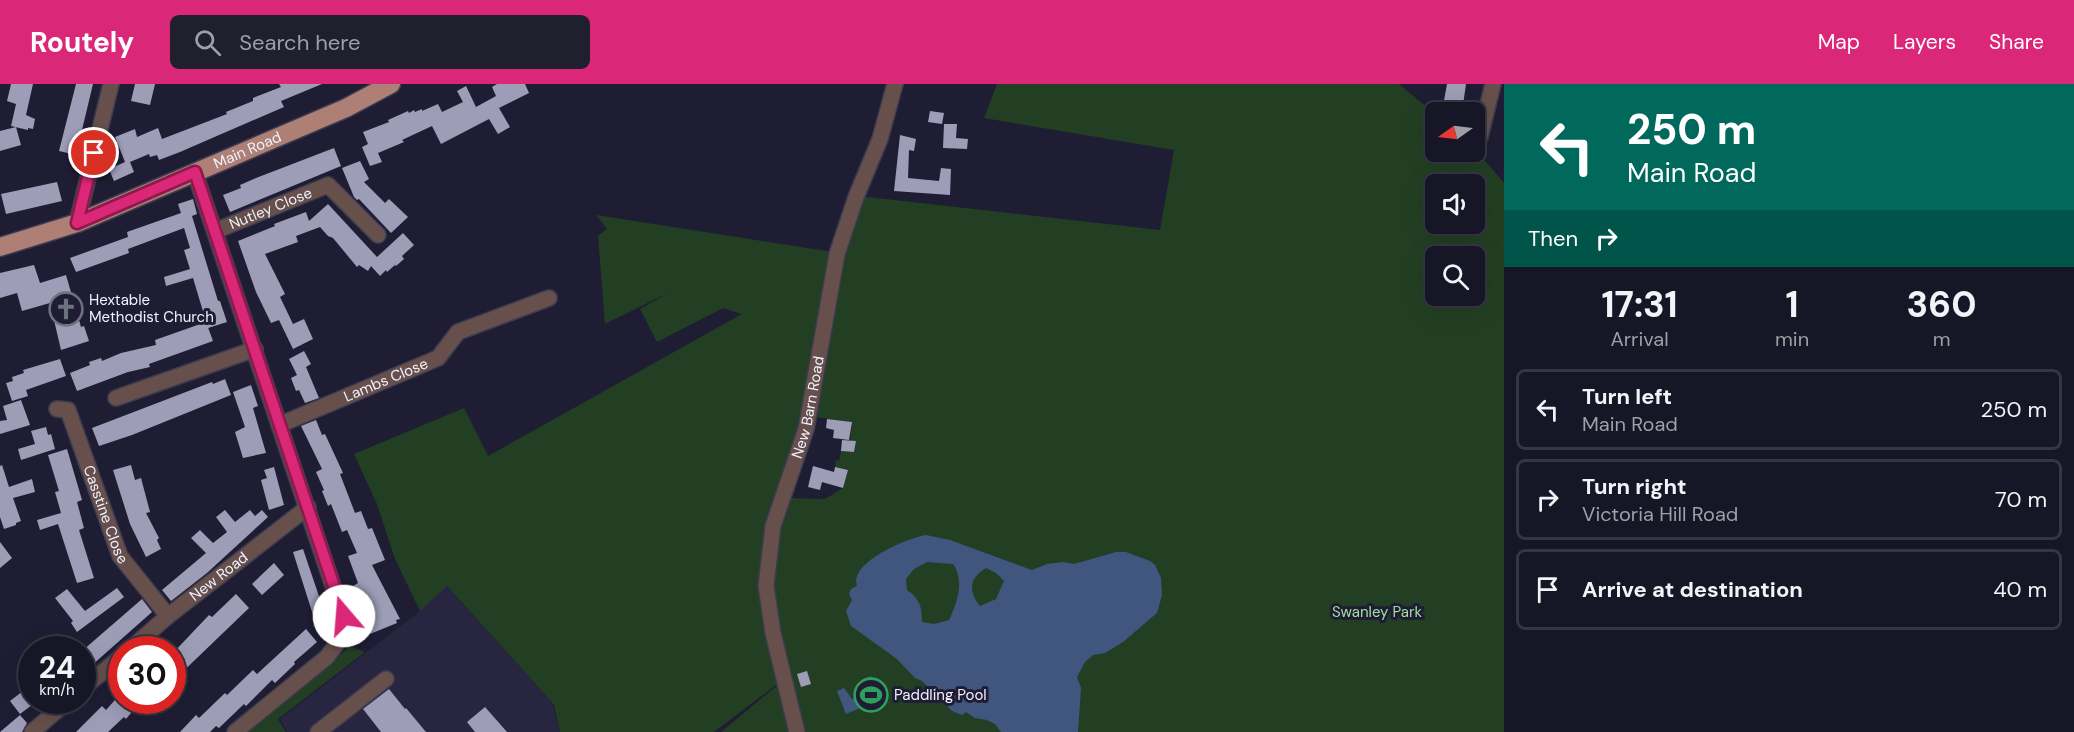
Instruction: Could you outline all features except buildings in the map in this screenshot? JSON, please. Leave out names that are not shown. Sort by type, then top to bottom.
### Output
[{"type":"main road","name":"Main Road","points":[[0,247],[77,223],[346,108],[391,84]]},
{"type":"street","points":[[77,223],[111,84]]},
{"type":"street","name":"New Barn Road","points":[[797,732],[773,633],[766,586],[773,526],[806,429],[837,254],[856,197],[880,139],[895,84]]},
{"type":"street","points":[[1485,117],[1493,84]]},
{"type":"street","points":[[195,172],[344,616],[344,634],[327,657],[253,727],[235,732]]},
{"type":"street","name":"Nutley Close","points":[[215,231],[328,185],[378,235]]},
{"type":"street","name":"Lambs Close","points":[[279,425],[438,358],[458,332],[549,298]]},
{"type":"street","points":[[116,398],[255,349]]},
{"type":"street","name":"Casstine Close","points":[[57,410],[68,410],[120,556],[168,616]]},
{"type":"street","name":"New Road","points":[[145,636],[308,507]]},
{"type":"street","points":[[96,677],[108,668]]},
{"type":"street","points":[[318,732],[386,680]]},
{"type":"street","points":[[32,732],[53,714]]},
{"type":"shaded area","points":[[445,584],[549,699],[560,732],[287,732],[280,719],[420,611]]},
{"type":"green space","name":"Swanley Park","points":[[997,84],[1399,84],[1425,106],[1425,162],[1485,161],[1504,183],[1504,732],[803,732],[776,631],[770,583],[784,504],[793,504],[784,503],[786,498],[825,499],[843,488],[848,470],[835,467],[836,460],[839,461],[841,451],[854,452],[856,442],[850,441],[852,422],[815,417],[837,266],[859,196],[1160,230],[1174,150],[984,118]]},
{"type":"green space","points":[[596,215],[833,252],[808,405],[769,524],[780,682],[714,732],[560,732],[554,705],[447,586],[420,611],[395,559],[377,504],[354,454],[464,408],[488,456],[742,314],[723,308],[657,342],[640,309],[670,292],[605,324],[598,236],[607,229]]},
{"type":"green space","points":[[349,646],[365,652],[278,719],[286,732],[249,732],[331,664]]},
{"type":"green space","points":[[780,683],[794,732],[721,732]]},
{"type":"water","points":[[926,535],[950,540],[1032,570],[1047,564],[1063,562],[1074,564],[1116,552],[1126,552],[1155,565],[1161,578],[1162,595],[1157,613],[1123,642],[1105,653],[1093,655],[1085,662],[1077,677],[1081,688],[1078,732],[1001,732],[995,724],[987,720],[975,718],[966,712],[962,715],[952,711],[897,659],[851,626],[846,611],[852,600],[849,594],[851,589],[857,586],[857,577],[862,568],[894,546]],"holes":[[[927,562],[953,564],[959,578],[959,592],[949,620],[934,624],[922,622],[919,604],[907,590],[906,579],[914,569]],[[986,568],[996,573],[1004,581],[996,599],[980,606],[973,595],[972,585],[976,576]]]},
{"type":"water","name":"Paddling Pool","points":[[871,676],[879,700],[846,714],[837,691],[844,688],[852,699],[864,696],[861,680]]},
{"type":"place","name":"Hextable Methodist Church","points":[[66,309]]},
{"type":"place","name":"Paddling Pool","points":[[871,695]]},
{"type":"route","points":[[94,153],[77,223],[195,172],[344,616]]}]
